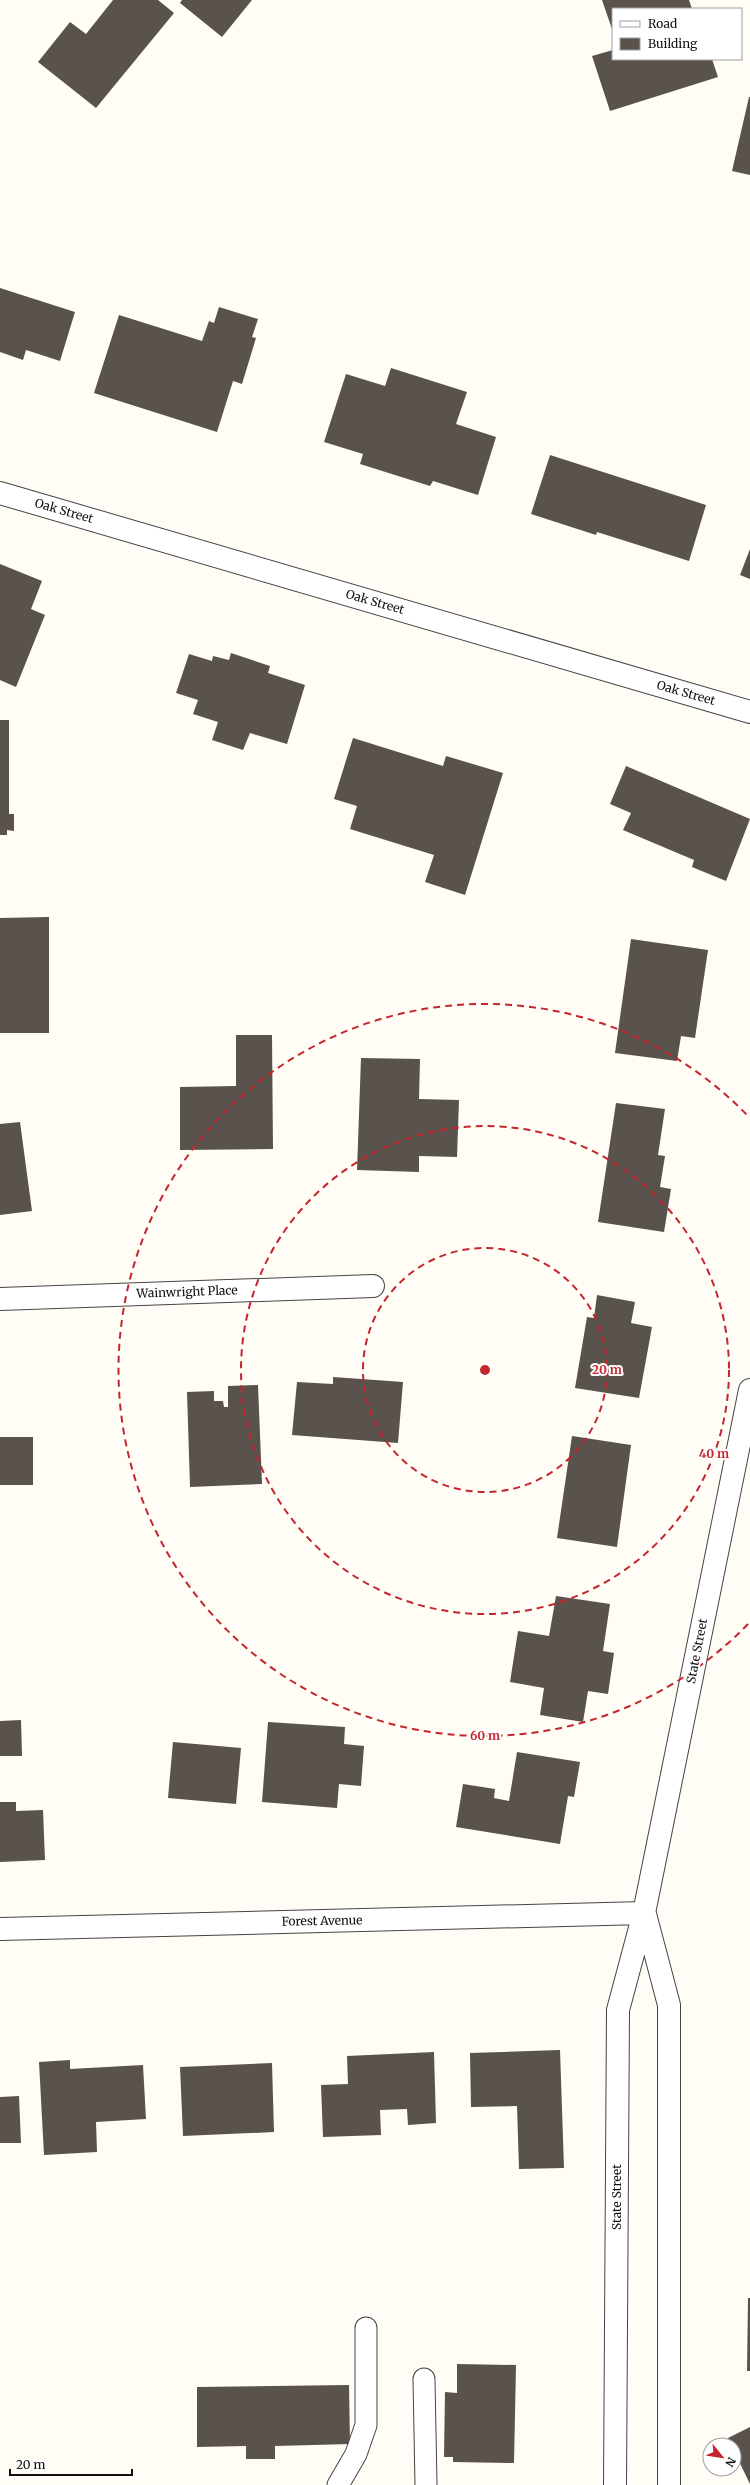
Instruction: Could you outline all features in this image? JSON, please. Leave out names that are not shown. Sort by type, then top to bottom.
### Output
[{"type":"street","name":"Oak Street","points":[[0,493],[750,712]]},
{"type":"street","name":"Wainwright Place","points":[[0,1299],[373,1286]]},
{"type":"street","name":"State Street","points":[[615,2485],[618,2010],[644,1913],[750,1390]]},
{"type":"street","name":"State Street","points":[[644,1913],[669,2005],[669,2485]]},
{"type":"street","name":"Forest Avenue","points":[[0,1929],[644,1913]]},
{"type":"lane","points":[[338,2485],[356,2454],[366,2425],[366,2328]]},
{"type":"lane","points":[[424,2380],[426,2485]]},
{"type":"building","points":[[113,0],[158,0],[174,13],[96,108],[38,62],[70,22],[86,34]]},
{"type":"building","points":[[182,0],[252,0],[222,37],[180,3]]},
{"type":"building","points":[[602,0],[689,0],[692,8],[612,8],[612,29]]},
{"type":"building","points":[[612,50],[612,60],[712,60],[718,77],[610,111],[592,56]]},
{"type":"building","points":[[750,97],[750,175],[732,171]]},
{"type":"building","points":[[0,288],[75,312],[60,361],[26,350],[23,360],[0,352]]},
{"type":"building","points":[[219,307],[258,319],[252,337],[256,338],[242,384],[233,381],[217,432],[94,393],[119,315],[202,341],[209,321],[214,323]]},
{"type":"building","points":[[391,368],[467,392],[456,424],[496,437],[478,495],[433,481],[430,486],[360,464],[363,454],[324,442],[346,374],[385,386]]},
{"type":"building","points":[[550,455],[706,505],[689,561],[597,532],[596,535],[531,514]]},
{"type":"building","points":[[750,549],[750,579],[740,575]]},
{"type":"building","points":[[0,564],[42,581],[31,609],[45,615],[16,687],[0,680]]},
{"type":"building","points":[[231,653],[270,666],[268,673],[305,685],[287,744],[250,733],[243,750],[212,740],[218,722],[193,714],[198,700],[176,693],[189,654],[212,661],[213,656],[229,660]]},
{"type":"building","points":[[0,720],[9,720],[9,814],[14,814],[14,831],[7,830],[7,835],[0,835]]},
{"type":"building","points":[[353,738],[443,766],[446,756],[503,773],[465,895],[425,882],[434,855],[350,829],[357,806],[334,799]]},
{"type":"building","points":[[626,766],[750,819],[726,881],[692,867],[694,860],[623,830],[631,813],[610,804]]},
{"type":"building","points":[[49,917],[49,1033],[0,1033],[0,918]]},
{"type":"building","points":[[631,939],[708,950],[695,1038],[681,1036],[677,1061],[615,1053]]},
{"type":"building","points":[[236,1035],[272,1035],[273,1149],[180,1150],[180,1087],[236,1086]]},
{"type":"building","points":[[361,1058],[420,1059],[419,1099],[459,1100],[457,1157],[419,1156],[419,1172],[357,1170]]},
{"type":"building","points":[[616,1103],[665,1109],[658,1155],[665,1156],[660,1187],[671,1189],[664,1232],[598,1222]]},
{"type":"building","points":[[20,1122],[32,1211],[0,1215],[0,1124]]},
{"type":"building","points":[[597,1295],[635,1302],[631,1323],[652,1327],[639,1398],[575,1388],[587,1317],[594,1318]]},
{"type":"building","points":[[333,1377],[403,1382],[398,1443],[292,1435],[297,1382],[333,1384]]},
{"type":"building","points":[[258,1385],[262,1484],[190,1487],[187,1392],[214,1391],[214,1401],[223,1401],[224,1407],[228,1407],[228,1386]]},
{"type":"building","points":[[572,1436],[631,1445],[617,1547],[557,1538]]},
{"type":"building","points":[[0,1437],[33,1437],[33,1485],[0,1485]]},
{"type":"building","points":[[556,1596],[610,1604],[603,1651],[614,1653],[608,1694],[588,1691],[583,1722],[540,1715],[544,1688],[510,1682],[518,1631],[549,1636]]},
{"type":"building","points":[[21,1720],[22,1756],[0,1756],[0,1721]]},
{"type":"building","points":[[268,1722],[345,1727],[344,1744],[364,1746],[361,1786],[339,1784],[337,1808],[262,1802]]},
{"type":"building","points":[[173,1742],[241,1748],[236,1804],[168,1798]]},
{"type":"building","points":[[517,1752],[580,1762],[574,1797],[568,1796],[560,1844],[456,1827],[463,1784],[495,1789],[494,1798],[509,1801]]},
{"type":"building","points":[[0,1802],[16,1802],[16,1811],[43,1810],[45,1860],[0,1862]]},
{"type":"building","points":[[560,2050],[564,2168],[519,2169],[517,2106],[471,2107],[470,2053]]},
{"type":"building","points":[[434,2052],[436,2123],[408,2125],[407,2109],[380,2110],[381,2135],[323,2137],[321,2085],[348,2084],[347,2056]]},
{"type":"building","points":[[70,2060],[70,2069],[143,2065],[146,2119],[96,2122],[97,2152],[44,2155],[39,2062]]},
{"type":"building","points":[[272,2063],[274,2132],[183,2136],[180,2067]]},
{"type":"building","points":[[19,2096],[21,2143],[0,2143],[0,2097]]},
{"type":"building","points":[[748,2298],[750,2298],[750,2371],[747,2371]]},
{"type":"building","points":[[457,2364],[516,2365],[514,2463],[453,2462],[453,2457],[444,2457],[445,2392],[457,2393]]},
{"type":"building","points":[[349,2385],[350,2444],[275,2446],[275,2459],[246,2459],[246,2446],[197,2447],[197,2387]]},
{"type":"building","points":[[750,2427],[750,2484],[742,2468],[742,2437],[730,2437]]}]
